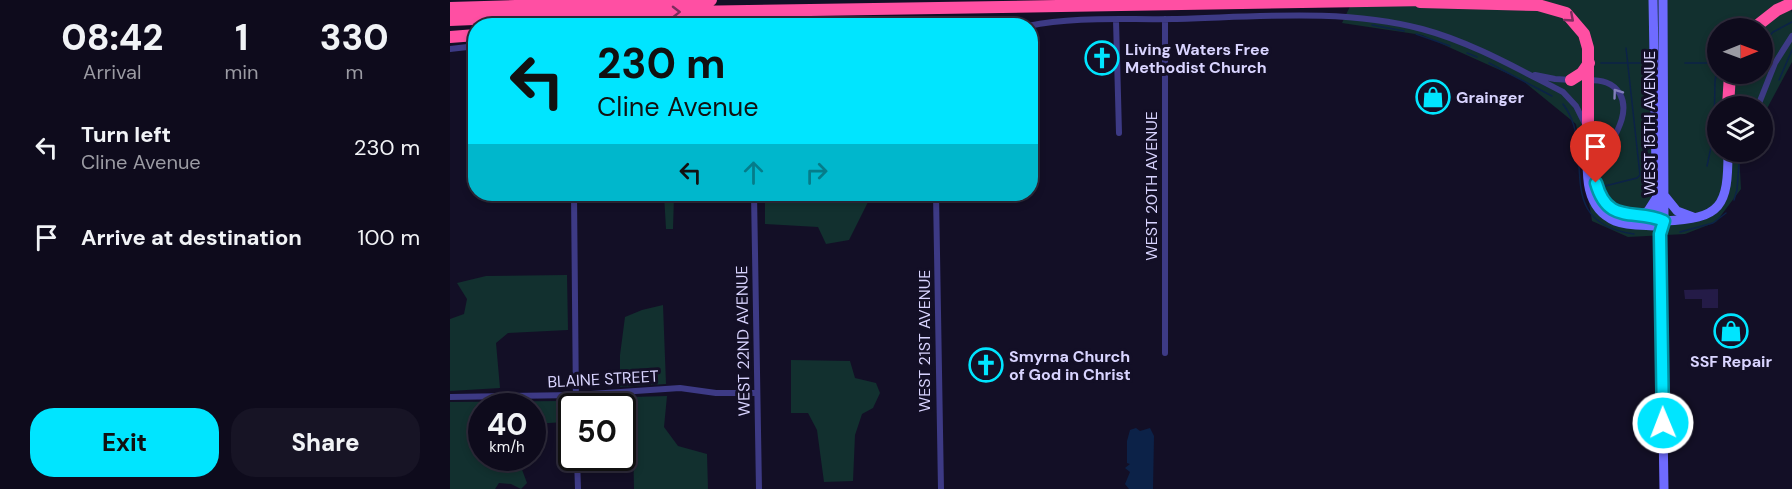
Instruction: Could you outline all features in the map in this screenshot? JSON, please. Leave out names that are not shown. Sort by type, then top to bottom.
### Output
[{"type":"highway","points":[[450,8],[589,1],[711,0]]},
{"type":"highway","points":[[496,18],[611,13],[1429,0]]},
{"type":"highway","points":[[1389,1],[1538,5],[1556,9],[1574,20],[1584,34],[1588,48],[1588,130]]},
{"type":"highway","points":[[1767,18],[1792,3]]},
{"type":"highway","points":[[771,18],[798,10]]},
{"type":"highway","points":[[450,20],[468,19]]},
{"type":"highway","points":[[450,37],[468,35]]},
{"type":"highway","points":[[1571,80],[1582,73],[1589,63]]},
{"type":"main road","name":"WEST 15TH AVENUE","points":[[1653,0],[1660,196]]},
{"type":"main road","name":"WEST 15TH AVENUE","points":[[1664,0],[1659,225],[1664,489]]},
{"type":"main road","points":[[1588,130],[1588,185],[1593,202],[1605,214],[1617,221],[1659,225],[1695,218],[1713,210],[1725,197],[1728,162]]},
{"type":"main road","points":[[1635,217],[1648,211],[1660,196],[1677,211],[1695,218]]},
{"type":"street","points":[[1038,25],[1066,21],[1304,16],[1378,19],[1425,29],[1447,37],[1523,72],[1568,97],[1576,106],[1588,130]]},
{"type":"street","name":"WEST 20TH AVENUE","points":[[1165,19],[1165,353]]},
{"type":"street","points":[[1116,20],[1119,133]]},
{"type":"street","points":[[1762,96],[1775,63],[1792,36]]},
{"type":"street","points":[[450,49],[468,47]]},
{"type":"street","points":[[1523,72],[1555,79],[1606,82],[1615,88],[1620,94],[1624,108],[1620,127],[1599,163],[1596,183],[1599,194],[1607,205],[1617,211],[1659,225]]},
{"type":"street","points":[[573,201],[576,393]]},
{"type":"street","name":"WEST 22ND AVENUE","points":[[754,201],[759,489]]},
{"type":"street","name":"WEST 21ST AVENUE","points":[[936,201],[941,489]]},
{"type":"street","name":"BLAINE STREET","points":[[606,393],[680,388],[716,393],[757,393]]},
{"type":"street","name":"BLAINE STREET","points":[[450,398],[558,395]]},
{"type":"street","points":[[577,471],[578,489]]},
{"type":"green space","points":[[1353,0],[1788,0],[1792,13],[1792,62],[1773,97],[1707,96],[1707,162],[1740,162],[1741,189],[1716,222],[1685,234],[1628,237],[1592,221],[1576,124],[1522,80],[1422,35],[1342,23]]},
{"type":"green space","points":[[664,201],[674,201],[673,229],[666,229]]},
{"type":"green space","points":[[765,201],[868,201],[849,240],[826,244],[818,227],[765,224]]},
{"type":"green space","points":[[567,275],[568,330],[508,333],[496,343],[500,388],[450,391],[450,319],[464,314],[467,299],[457,283],[486,276]]},
{"type":"green space","points":[[663,305],[666,384],[620,387],[620,355],[625,317]]},
{"type":"green space","points":[[791,360],[850,361],[855,378],[876,383],[880,393],[873,408],[862,414],[855,435],[853,481],[824,482],[817,430],[808,413],[791,413]]},
{"type":"green space","points":[[667,396],[664,427],[678,446],[707,454],[708,489],[634,489],[636,397]]},
{"type":"green space","points":[[546,401],[558,401],[558,422],[546,423]]},
{"type":"green space","points":[[450,402],[468,402],[468,471],[522,471],[527,483],[521,489],[511,484],[499,483],[495,489],[450,489]]},
{"type":"water","points":[[1136,428],[1140,431],[1150,428],[1154,436],[1153,489],[1129,489],[1125,484],[1130,472],[1125,468],[1130,464],[1127,463],[1127,441],[1130,430]]},
{"type":"building","points":[[1718,289],[1718,308],[1702,308],[1702,299],[1685,299],[1684,290]]},
{"type":"waterway","points":[[1773,32],[1792,22]]},
{"type":"waterway","points":[[1372,25],[1404,31]]},
{"type":"waterway","points":[[1416,34],[1450,46]]},
{"type":"waterway","points":[[1605,186],[1637,178],[1640,175],[1626,48]]},
{"type":"waterway","points":[[1779,80],[1792,50]]},
{"type":"waterway","points":[[1467,53],[1477,57]]},
{"type":"waterway","points":[[1489,63],[1552,96]]},
{"type":"waterway","points":[[1601,63],[1640,63]]},
{"type":"waterway","points":[[1685,63],[1707,63]]},
{"type":"waterway","points":[[1707,166],[1714,133],[1715,84]]},
{"type":"waterway","points":[[1563,104],[1573,123],[1580,182],[1584,200],[1592,215],[1608,227],[1634,234]]},
{"type":"waterway","points":[[1734,200],[1739,164]]},
{"type":"waterway","points":[[1680,232],[1713,223],[1726,213]]},
{"type":"place","name":"Living Waters Free Methodist Church","points":[[1102,58]]},
{"type":"place","name":"Grainger","points":[[1433,97]]},
{"type":"place","name":"SSF Repair","points":[[1731,331]]},
{"type":"place","name":"Smyrna Church of God in Christ","points":[[986,365]]},
{"type":"route","points":[[1596,183],[1599,194],[1607,205],[1617,211],[1630,216],[1657,218],[1664,221],[1660,234],[1663,423]]}]
